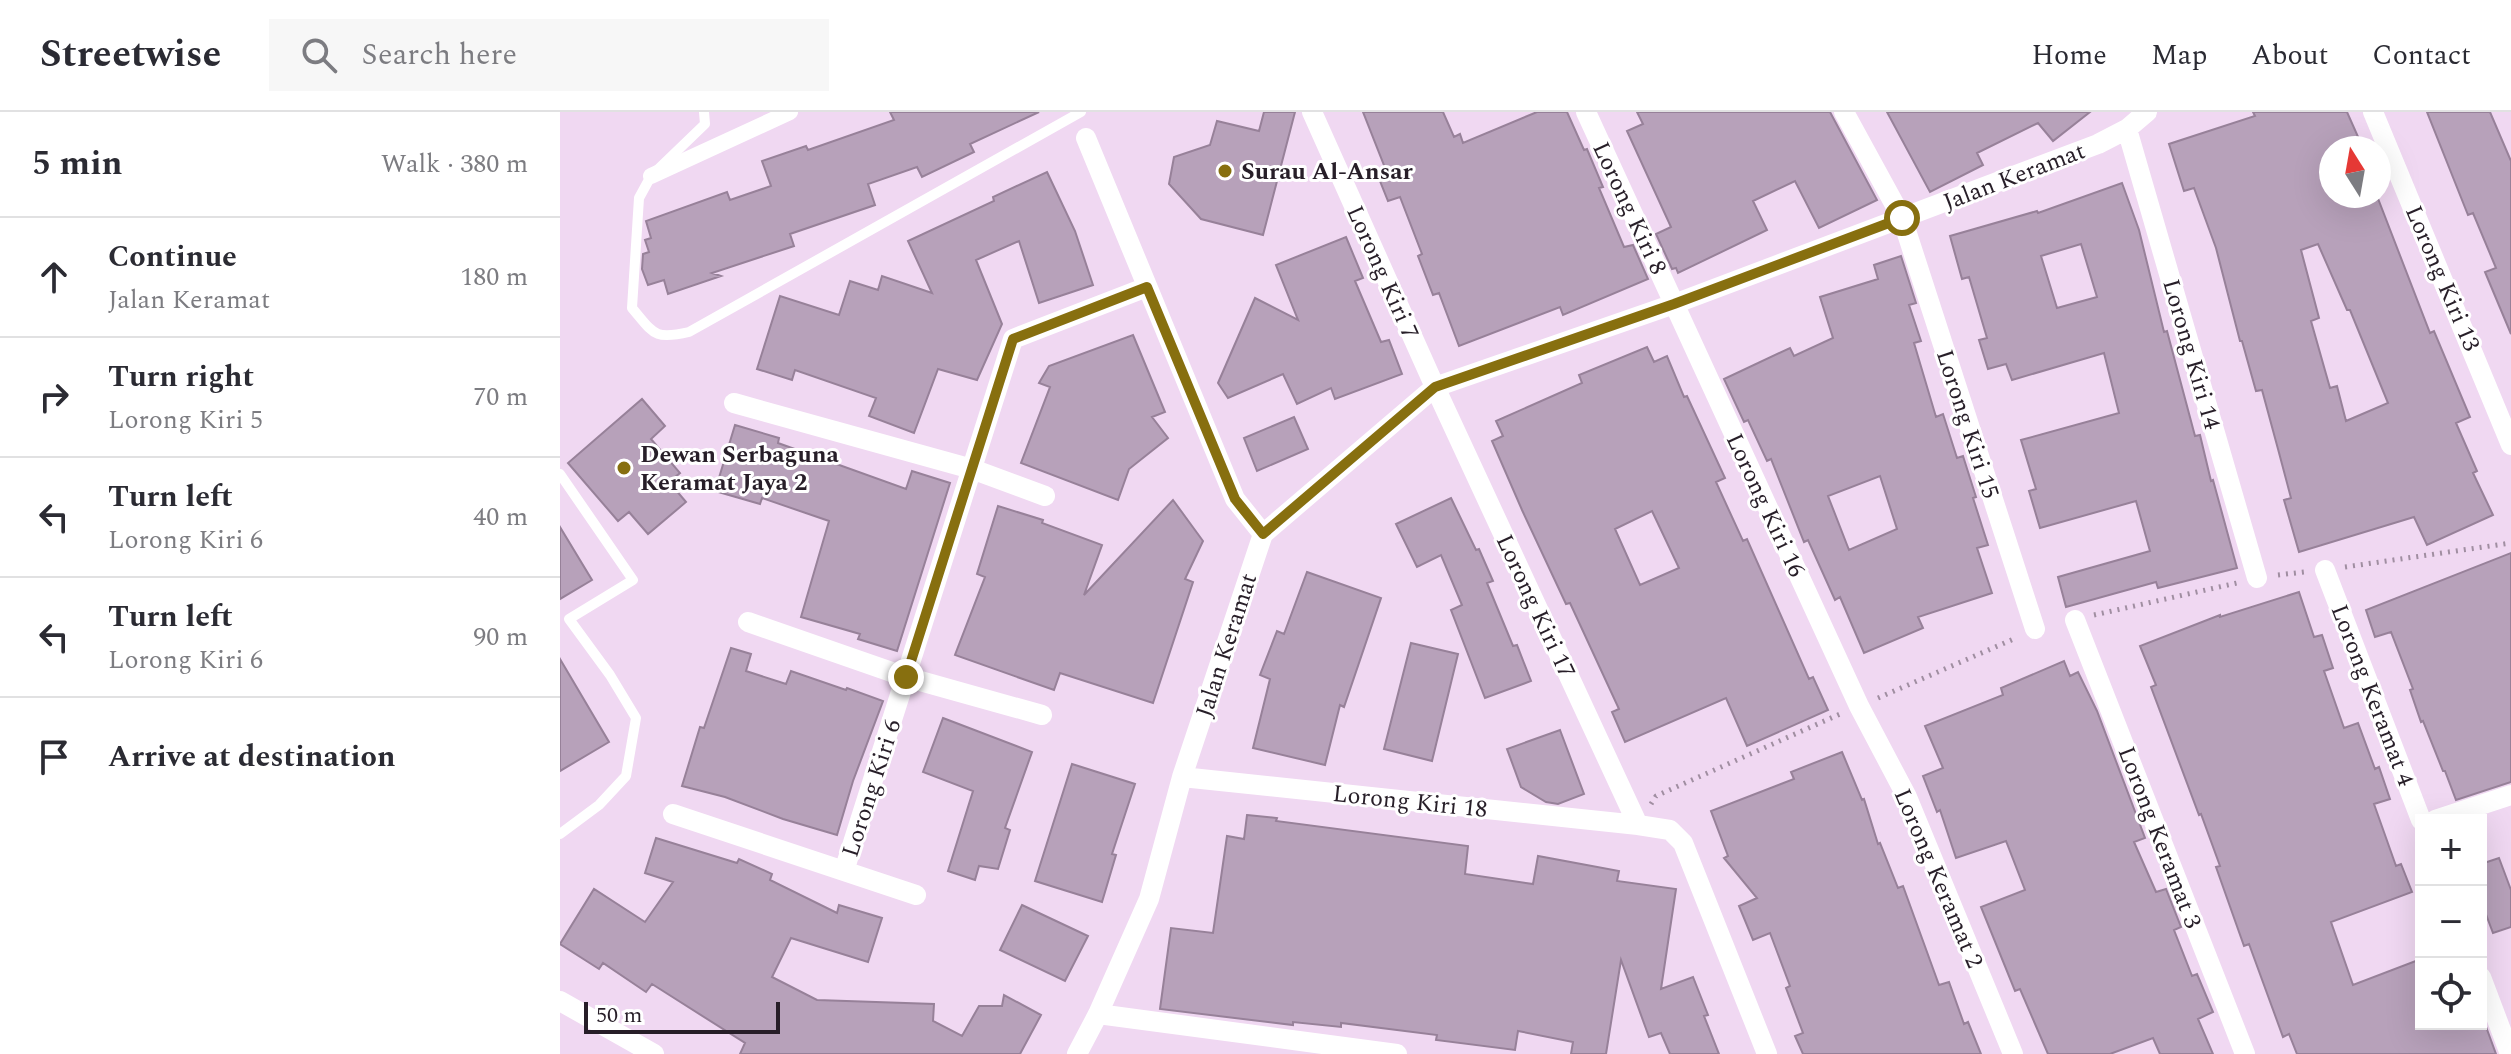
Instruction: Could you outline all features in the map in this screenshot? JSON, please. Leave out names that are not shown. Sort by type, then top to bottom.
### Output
[{"type":"street","points":[[651,176],[790,112]]},
{"type":"street","name":"Lorong Kiri 7","points":[[1312,112],[1435,387]]},
{"type":"street","name":"Lorong Kiri 8","points":[[1586,112],[1674,304]]},
{"type":"street","name":"Lorong Kiri 15","points":[[1844,112],[1902,218],[2035,629]]},
{"type":"street","name":"Jalan Keramat","points":[[1077,1054],[1149,899],[1182,777],[1263,534],[1435,387],[1674,304],[2098,144],[2127,129],[2147,112]]},
{"type":"street","name":"Lorong Kiri 13","points":[[2373,112],[2511,445]]},
{"type":"street","name":"Lorong Kiri 14","points":[[2127,129],[2257,578]]},
{"type":"street","points":[[1086,138],[1235,499],[1263,534]]},
{"type":"street","name":"Lorong Kiri 6","points":[[844,871],[1013,339],[1147,287]]},
{"type":"street","name":"Lorong Kiri 16","points":[[1674,304],[1859,706]]},
{"type":"street","name":"Lorong Kiri 17","points":[[1435,387],[1638,825]]},
{"type":"street","points":[[734,403],[972,469],[1045,496]]},
{"type":"street","name":"Lorong Keramat 4","points":[[2325,570],[2419,814]]},
{"type":"street","name":"Lorong Keramat 3","points":[[2075,620],[2245,1054]]},
{"type":"street","points":[[748,622],[906,677],[1042,715]]},
{"type":"street","name":"Lorong Keramat 2","points":[[1859,706],[1907,797],[2013,1054]]},
{"type":"street","name":"Lorong Kiri 18","points":[[1182,777],[1670,830],[1683,843],[1767,1054]]},
{"type":"street","points":[[2453,814],[2511,795]]},
{"type":"street","points":[[673,814],[916,895]]},
{"type":"street","points":[[2487,992],[2509,1047]]},
{"type":"street","points":[[560,1001],[654,1054]]},
{"type":"street","points":[[1098,1014],[1397,1054]]},
{"type":"lane","points":[[704,112],[705,124],[651,176],[639,198],[632,308],[652,330],[665,337],[689,332],[1078,113],[1086,138]]},
{"type":"lane","points":[[560,474],[633,580],[569,619],[610,675],[636,718],[626,776],[599,805],[560,834]]},
{"type":"building","points":[[890,112],[1039,112],[970,144],[974,152],[922,177],[917,167],[868,184],[875,205],[790,234],[794,246],[712,273],[721,276],[668,294],[664,280],[648,285],[642,269],[643,254],[649,252],[645,240],[651,238],[646,221],[727,192],[730,200],[771,186],[762,161],[806,146],[808,150],[894,120]]},
{"type":"building","name":"Surau Al-Ansar","points":[[1264,112],[1295,112],[1263,235],[1201,219],[1169,184],[1174,157],[1210,145],[1217,121],[1259,131]]},
{"type":"building","points":[[1363,112],[1443,112],[1454,137],[1460,134],[1463,143],[1537,112],[1567,112],[1584,150],[1587,149],[1603,187],[1599,188],[1624,247],[1633,245],[1648,279],[1563,315],[1560,307],[1459,346],[1439,293],[1433,295],[1418,256],[1422,254],[1400,197],[1388,201],[1378,176],[1387,173]]},
{"type":"building","points":[[1637,112],[1830,112],[1877,200],[1819,228],[1795,181],[1753,201],[1767,230],[1678,273],[1676,268],[1672,269],[1656,234],[1671,227],[1627,131],[1643,124]]},
{"type":"building","points":[[1887,112],[2090,112],[2053,141],[2038,123],[1977,153],[1983,165],[1930,192]]},
{"type":"building","points":[[2253,112],[2347,112],[2358,136],[2319,136],[2319,208],[2382,208],[2430,333],[2434,331],[2470,417],[2456,423],[2477,471],[2473,473],[2493,515],[2427,545],[2414,517],[2299,552],[2284,500],[2291,498],[2262,390],[2256,391],[2216,248],[2194,188],[2184,191],[2169,144],[2255,116]],"holes":[[[2318,244],[2347,310],[2350,310],[2388,403],[2346,421],[2337,386],[2330,388],[2311,321],[2319,318],[2301,250]]]},
{"type":"building","points":[[2427,112],[2490,112],[2511,161],[2511,334],[2485,272],[2496,268],[2473,213],[2468,215]]},
{"type":"building","points":[[1047,172],[1075,231],[1093,285],[1039,303],[1019,241],[976,260],[1002,324],[977,380],[938,369],[914,433],[869,416],[876,398],[795,370],[792,380],[757,369],[780,296],[839,315],[850,281],[878,290],[882,276],[932,293],[908,241],[994,201],[993,197]]},
{"type":"building","points":[[2122,183],[2139,230],[2164,332],[2167,331],[2195,436],[2200,435],[2237,568],[2158,588],[2156,582],[2066,607],[2058,577],[2150,551],[2136,501],[2040,528],[2029,491],[2036,489],[2021,440],[2119,413],[2104,353],[2012,380],[2006,364],[1988,369],[1979,340],[1987,338],[1969,277],[1962,279],[1950,236],[2038,213]],"holes":[[[2081,244],[2097,297],[2057,308],[2041,256]]]},
{"type":"building","points":[[1346,237],[1363,278],[1355,281],[1381,342],[1389,340],[1402,374],[1335,399],[1331,388],[1297,404],[1283,374],[1228,398],[1218,383],[1255,298],[1298,320],[1276,265]]},
{"type":"building","points":[[1901,256],[1916,303],[1909,305],[1921,341],[1914,343],[1936,417],[1943,414],[1957,458],[1963,456],[1976,497],[1973,498],[1988,545],[1977,548],[1992,593],[1918,617],[1923,628],[1864,653],[1840,597],[1835,600],[1808,540],[1804,542],[1771,459],[1767,461],[1748,420],[1744,422],[1724,379],[1790,348],[1794,356],[1833,338],[1820,297],[1878,279],[1874,265]],"holes":[[[1880,476],[1897,529],[1849,550],[1828,496]]]},
{"type":"building","points":[[1133,335],[1165,412],[1152,417],[1168,438],[1129,469],[1118,500],[1021,463],[1050,387],[1039,383],[1049,366]]},
{"type":"building","points":[[1647,347],[1654,362],[1667,356],[1725,478],[1716,482],[1743,541],[1747,539],[1809,679],[1813,677],[1828,710],[1747,746],[1726,698],[1625,742],[1612,712],[1619,709],[1570,603],[1566,604],[1492,441],[1503,436],[1496,421],[1582,383],[1579,375]],"holes":[[[1652,511],[1679,568],[1640,585],[1615,529]]]},
{"type":"building","name":"Dewan Serbaguna Keramat Jaya 2","points":[[642,399],[665,426],[651,439],[680,473],[669,482],[686,502],[648,534],[629,512],[618,521],[568,463]]},
{"type":"building","points":[[1294,417],[1308,449],[1257,471],[1244,438]]},
{"type":"building","points":[[735,425],[779,438],[778,443],[906,489],[912,471],[950,483],[897,651],[858,639],[860,634],[801,617],[829,521],[762,498],[760,504],[715,491]]},
{"type":"building","points":[[1451,498],[1493,581],[1487,583],[1531,681],[1485,698],[1451,610],[1462,605],[1441,555],[1417,567],[1396,524]]},
{"type":"building","points":[[1173,500],[1203,541],[1185,579],[1193,582],[1153,703],[1060,673],[1054,690],[955,655],[985,577],[977,574],[998,506],[1043,520],[1042,523],[1102,545],[1084,595]]},
{"type":"building","points":[[560,527],[592,580],[560,599]]},
{"type":"building","points":[[2511,553],[2511,782],[2456,800],[2421,722],[2410,690],[2413,689],[2391,632],[2375,637],[2366,610]]},
{"type":"building","points":[[1307,572],[1381,598],[1344,707],[1340,705],[1325,765],[1253,748],[1270,679],[1260,675],[1277,631],[1284,634]]},
{"type":"building","points":[[2299,592],[2314,637],[2322,635],[2333,668],[2324,671],[2344,728],[2358,723],[2375,769],[2379,767],[2390,799],[2374,804],[2396,866],[2401,864],[2412,892],[2331,922],[2353,985],[2415,961],[2415,1030],[2487,1029],[2496,1054],[2297,1054],[2289,1034],[2283,1037],[2249,944],[2244,946],[2216,867],[2220,866],[2151,687],[2156,685],[2140,646]]},
{"type":"building","points":[[1411,643],[1458,654],[1432,761],[1384,749]]},
{"type":"building","points":[[731,648],[751,654],[746,671],[786,684],[791,671],[883,701],[837,835],[725,797],[682,786],[700,727],[704,728]]},
{"type":"building","points":[[560,659],[609,742],[560,771]]},
{"type":"building","points":[[2064,661],[2070,676],[2078,672],[2097,711],[2145,838],[2134,842],[2156,892],[2166,889],[2181,927],[2174,930],[2192,976],[2197,974],[2213,1012],[2198,1019],[2213,1054],[2160,1054],[2153,1038],[2110,1054],[2048,1054],[2020,989],[2015,991],[1981,907],[2025,890],[2006,841],[1956,858],[1940,810],[1937,812],[1923,776],[1943,768],[1925,726],[2003,695],[2001,688]]},
{"type":"building","points":[[943,718],[1032,752],[1005,828],[1010,830],[998,869],[979,866],[975,880],[948,871],[973,791],[923,772]]},
{"type":"building","points":[[1560,730],[1584,794],[1558,804],[1546,802],[1521,787],[1507,749]]},
{"type":"building","points":[[1842,752],[1864,799],[1878,844],[1898,888],[1903,886],[1939,985],[1949,982],[1964,1024],[1968,1022],[1981,1054],[1803,1054],[1795,1036],[1803,1033],[1770,933],[1753,940],[1739,906],[1757,898],[1724,858],[1728,856],[1711,811],[1794,779],[1791,772]]},
{"type":"building","points":[[1072,764],[1135,784],[1112,854],[1116,855],[1102,902],[1035,881]]},
{"type":"building","points":[[1247,815],[1468,846],[1465,874],[1533,884],[1538,856],[1619,871],[1617,881],[1676,889],[1661,989],[1693,977],[1719,1054],[1670,1054],[1661,1033],[1649,1037],[1621,960],[1606,1054],[1571,1054],[1573,1042],[1518,1031],[1515,1050],[1436,1040],[1437,1035],[1341,1023],[1341,1027],[1293,1022],[1293,1025],[1160,1009],[1171,928],[1213,933],[1227,836],[1244,839]]},
{"type":"building","points":[[656,838],[737,863],[739,859],[772,874],[770,880],[837,913],[839,905],[882,918],[868,962],[791,938],[772,977],[817,1000],[934,1004],[933,1021],[962,1036],[979,1006],[1002,1006],[1004,995],[1041,1015],[1020,1054],[740,1054],[745,1043],[652,984],[646,992],[603,963],[599,969],[560,944],[594,889],[645,922],[673,882],[645,873]]},
{"type":"building","points":[[2499,858],[2511,890],[2511,927],[2493,933],[2487,917],[2487,862]]},
{"type":"building","points":[[1022,905],[1088,936],[1065,981],[1000,950]]},
{"type":"place","name":"Surau Al-Ansar","points":[[1225,171]]},
{"type":"place","name":"Dewan Serbaguna Keramat Jaya 2","points":[[624,468]]},
{"type":"route","points":[[906,677],[1013,339],[1147,287],[1235,499],[1263,534],[1435,387],[1674,304],[1902,218]]}]
